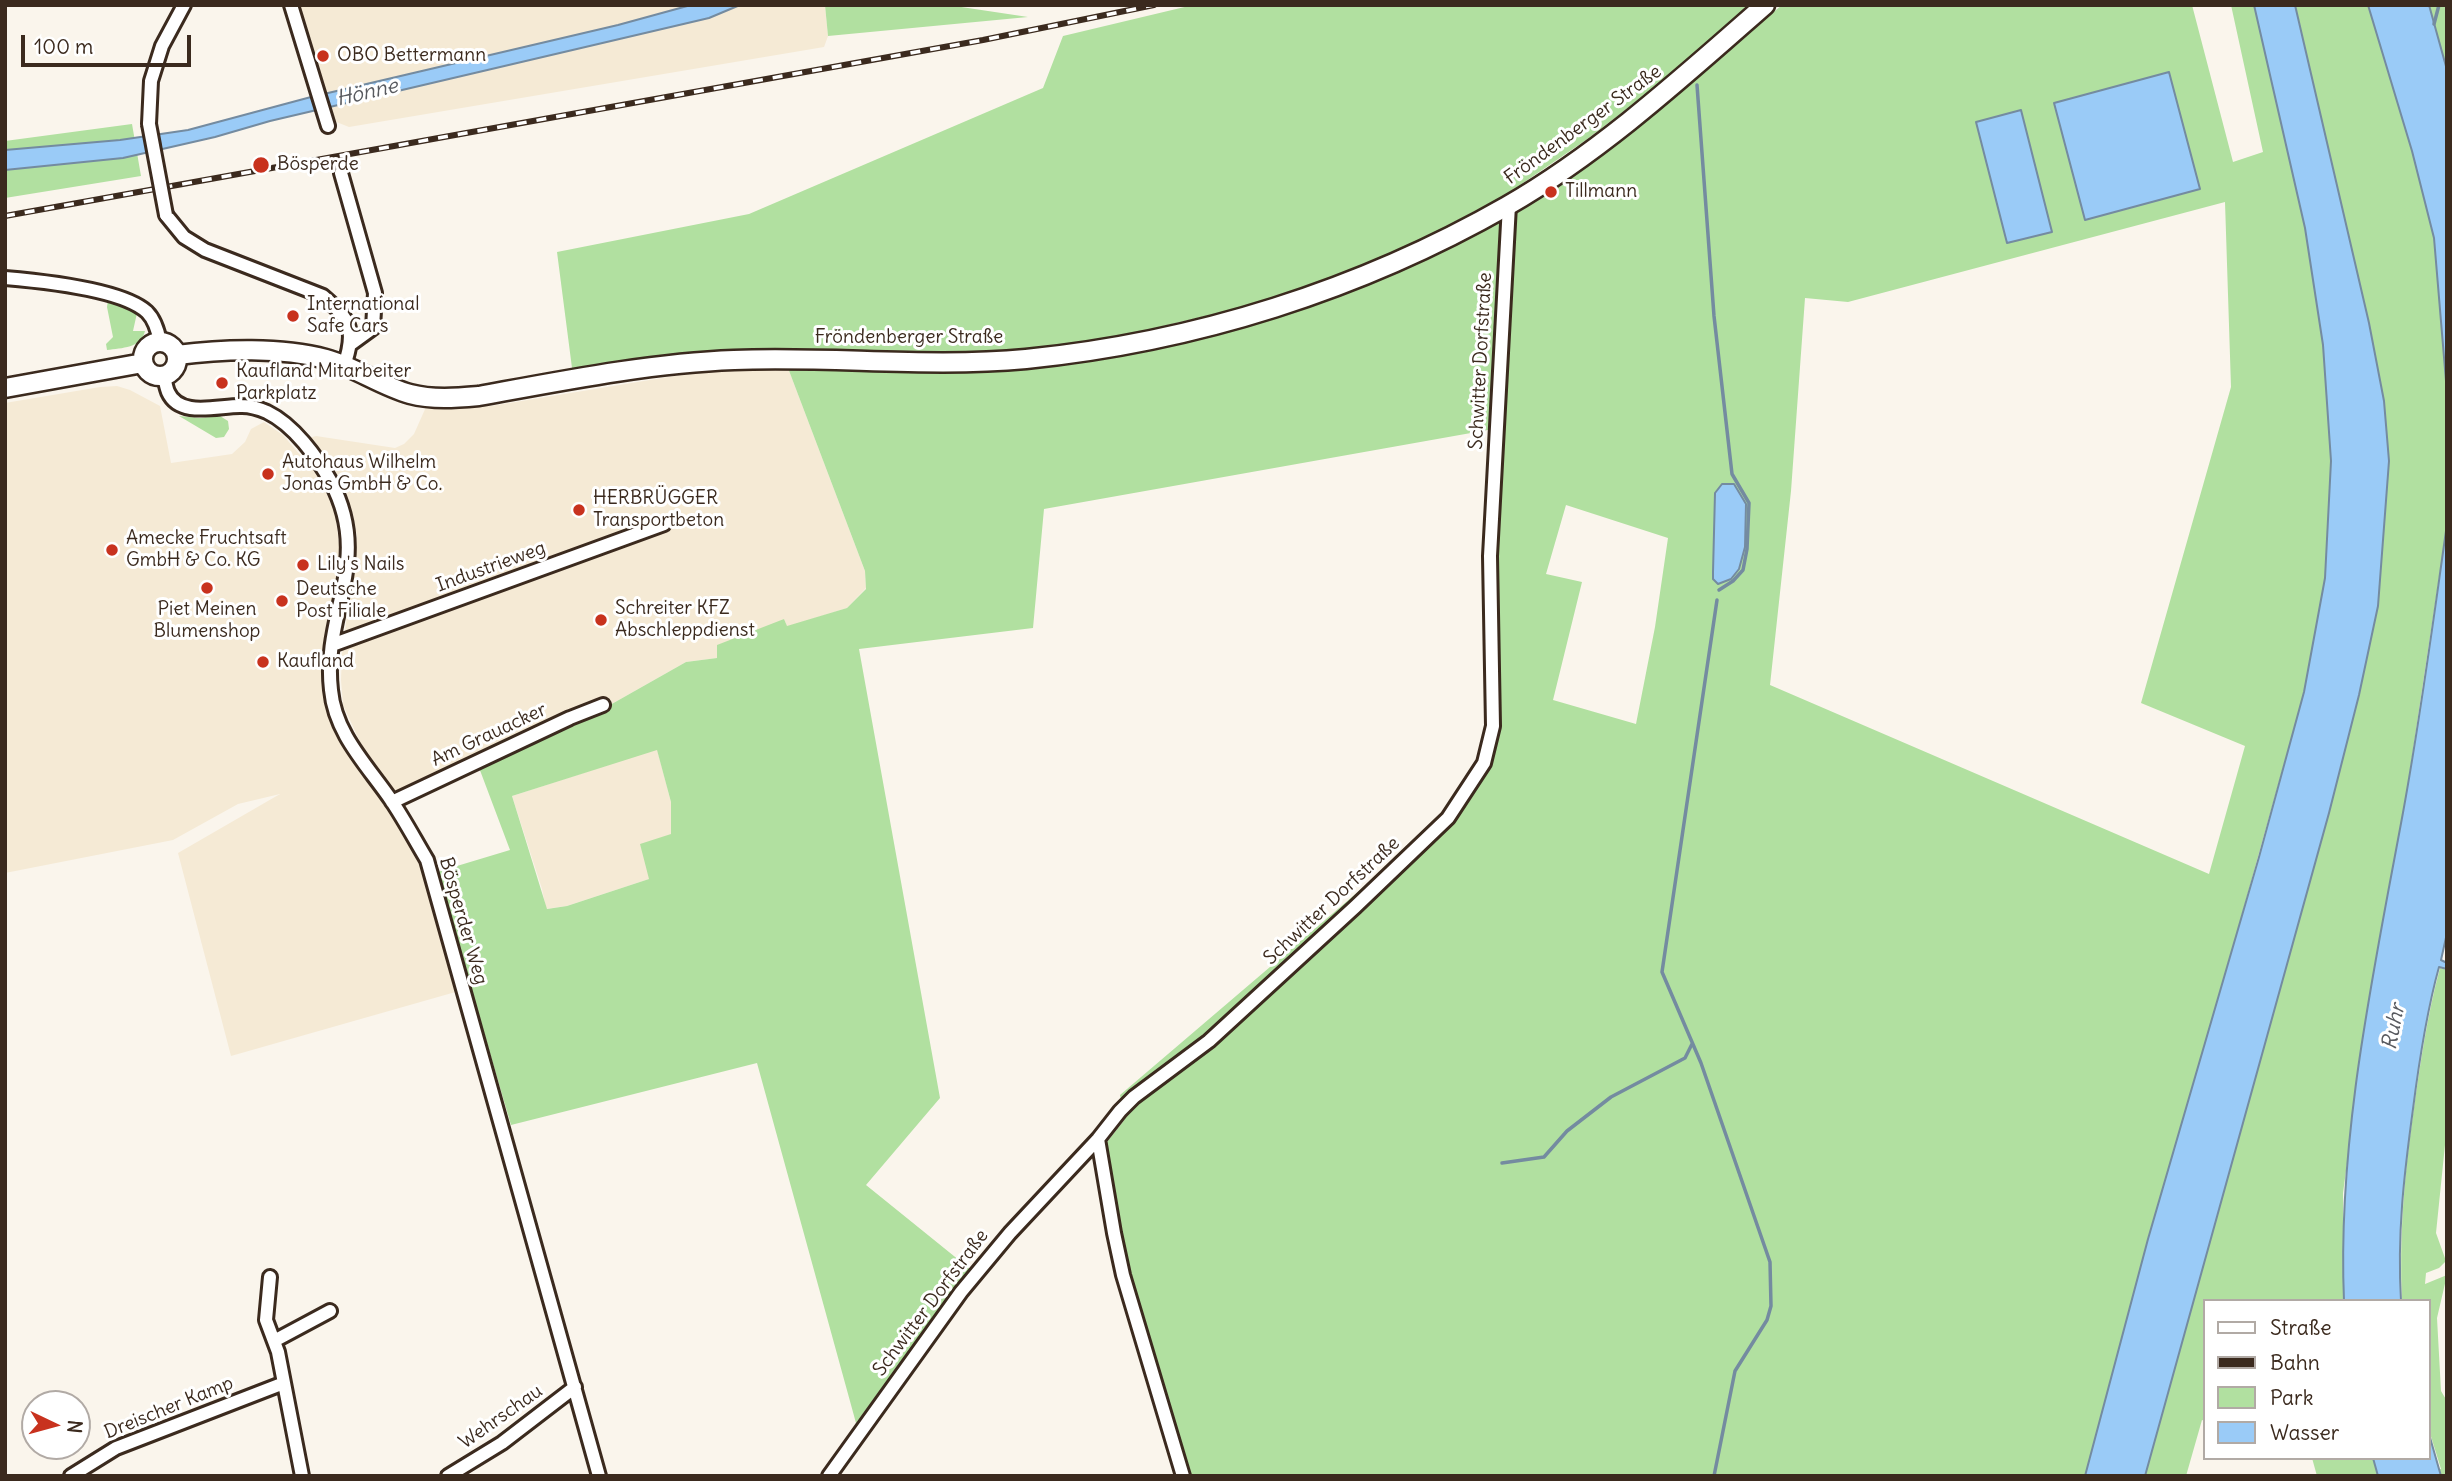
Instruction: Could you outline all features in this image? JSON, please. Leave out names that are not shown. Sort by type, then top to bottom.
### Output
[{"type":"main road","name":"Fröndenberger Straße","points":[[177,355],[208,351],[268,352],[319,358],[410,394],[451,398],[480,396],[669,366],[731,360],[961,363],[1088,351],[1188,332],[1294,302],[1420,251],[1509,205],[1602,142],[1765,5]]},
{"type":"main road","points":[[160,342],[171,345],[177,355],[178,361],[173,371],[164,376],[153,375],[143,363],[146,348],[160,342]]},
{"type":"main road","points":[[5,388],[143,363]]},
{"type":"street","points":[[184,5],[162,46],[151,81],[149,124],[166,215],[184,237],[205,250],[323,296],[338,309],[346,321],[351,344],[344,366]]},
{"type":"street","points":[[291,5],[326,119]]},
{"type":"street","points":[[341,173],[375,293],[373,328],[351,344]]},
{"type":"street","name":"Schwitter Dorfstraße","points":[[829,1476],[917,1350],[961,1293],[1010,1233],[1134,1097],[1209,1041],[1355,907],[1448,818],[1484,763],[1493,726],[1490,556],[1509,205]]},
{"type":"street","points":[[5,278],[41,281],[112,295],[131,302],[150,315],[160,342]]},
{"type":"street","name":"Bösperder Weg","points":[[164,376],[172,398],[185,406],[198,409],[241,405],[280,419],[308,449],[330,480],[343,508],[349,535],[346,573],[332,645],[331,690],[338,721],[344,735],[392,802],[427,860],[599,1476]]},
{"type":"street","name":"Industrieweg","points":[[332,645],[663,524]]},
{"type":"street","name":"Am Grauacker","points":[[392,802],[603,705]]},
{"type":"street","points":[[1098,1139],[1123,1275],[1183,1476]]},
{"type":"street","points":[[270,1277],[266,1320],[284,1383],[302,1476]]},
{"type":"street","points":[[274,1341],[330,1311]]},
{"type":"street","name":"Dreischer Kamp","points":[[71,1476],[116,1448],[284,1383]]},
{"type":"street","name":"Wehrschau","points":[[448,1476],[492,1450],[575,1387]]},
{"type":"shaded area","points":[[297,5],[825,5],[828,36],[824,47],[349,127],[334,121]]},
{"type":"shaded area","points":[[723,368],[788,368],[865,571],[866,588],[847,608],[787,627],[784,619],[717,658],[686,662],[587,718],[478,765],[403,803],[361,744],[343,705],[342,655],[357,536],[353,514],[340,480],[309,438],[316,436],[395,448],[404,444],[414,434],[426,407],[491,406]]},
{"type":"shaded area","points":[[117,386],[160,406],[171,463],[232,454],[245,442],[251,429],[264,422],[283,435],[318,476],[335,511],[339,544],[340,572],[326,637],[322,676],[334,726],[413,848],[422,868],[459,991],[231,1056],[178,853],[280,794],[238,804],[173,840],[5,873],[5,403]]},
{"type":"shaded area","points":[[657,749],[671,802],[671,834],[649,879],[567,906],[546,909],[512,796]]},
{"type":"green space","points":[[825,5],[948,5],[1028,17],[828,36]]},
{"type":"green space","points":[[1193,5],[1752,5],[1687,63],[1586,140],[1507,194],[1420,240],[1304,293],[1082,345],[958,356],[730,351],[572,368],[557,252],[749,214],[1043,88],[1063,36]]},
{"type":"green space","points":[[1782,5],[2192,5],[2233,162],[2263,152],[2231,5],[2254,5],[2305,228],[2323,345],[2331,461],[2325,578],[2304,692],[2085,1476],[1174,1476],[1093,1160],[1125,1119],[1120,1095],[1441,821],[1482,768],[1491,726],[1499,428],[1044,509],[1033,628],[859,649],[940,1098],[866,1185],[970,1269],[856,1423],[757,1063],[511,1125],[437,872],[510,850],[478,765],[587,718],[686,662],[717,658],[717,645],[784,619],[787,626],[847,608],[866,589],[865,571],[788,368],[1187,340],[1307,308],[1456,245],[1562,181]],"holes":[[[2225,202],[2231,387],[2141,703],[2245,746],[2209,874],[1770,685],[1791,491],[1805,298],[1848,302]],[[1566,505],[1668,538],[1655,627],[1636,724],[1553,700],[1582,582],[1546,574]],[[657,750],[671,802],[671,834],[640,844],[649,879],[567,906],[547,909],[512,796]]]},
{"type":"green space","points":[[2295,5],[2368,5],[2412,151],[2434,238],[2445,356],[2447,524],[2405,803],[2369,1000],[2343,1193],[2344,1299],[2204,1299],[2204,1421],[2202,1420],[2186,1476],[2145,1476],[2291,946],[2389,461],[2384,401],[2369,323]]},
{"type":"green space","points":[[2429,5],[2447,5],[2447,69]]},
{"type":"green space","points":[[132,124],[141,176],[5,198],[5,141]]},
{"type":"green space","points":[[108,300],[137,313],[133,331],[145,331],[135,344],[107,350],[106,344],[113,337]]},
{"type":"green space","points":[[179,416],[220,416],[228,421],[229,429],[224,437],[216,438]]},
{"type":"green space","points":[[2440,968],[2447,970],[2447,1144],[2436,1233],[2446,1261],[2439,1268],[2426,1273],[2425,1284],[2447,1275],[2437,1318],[2441,1391],[2447,1401],[2447,1476],[2404,1476],[2403,1472],[2441,1469],[2431,1436],[2431,1299],[2402,1299],[2403,1208],[2410,1138],[2431,1004]]},
{"type":"green space","points":[[2313,1460],[2374,1460],[2378,1476],[2317,1476]]},
{"type":"water","name":"Hönne","points":[[691,5],[740,5],[709,18],[123,158],[5,170],[5,150],[120,140],[188,130],[311,97],[618,25]]},
{"type":"water","points":[[2254,5],[2295,5],[2369,323],[2384,401],[2389,461],[2378,606],[2329,813],[2145,1476],[2085,1476],[2148,1239],[2304,692],[2325,578],[2331,461],[2323,345],[2305,228]]},
{"type":"water","points":[[2368,5],[2429,5],[2447,70],[2447,393],[2434,238],[2412,151]]},
{"type":"water","points":[[2169,72],[2200,189],[2085,220],[2054,103]]},
{"type":"water","points":[[2021,110],[2052,232],[2007,243],[1976,122]]},
{"type":"water","points":[[1722,484],[1734,484],[1746,504],[1745,547],[1739,569],[1731,579],[1718,584],[1713,579],[1715,493]]},
{"type":"water","name":"Ruhr","points":[[2447,524],[2447,933],[2441,960],[2447,963],[2447,969],[2439,967],[2434,985],[2415,1091],[2402,1205],[2401,1299],[2344,1299],[2343,1241],[2352,1119],[2369,998],[2426,671]]},
{"type":"water","points":[[2431,1441],[2441,1476],[2378,1476],[2374,1460],[2431,1460]]},
{"type":"waterway","points":[[2434,24],[2439,5]]},
{"type":"waterway","points":[[1697,85],[1714,316],[1732,474],[1749,503],[1747,549],[1743,570],[1719,590]]},
{"type":"waterway","points":[[1714,1476],[1735,1371],[1767,1320],[1771,1306],[1770,1262],[1701,1063],[1662,972],[1717,600]]},
{"type":"waterway","points":[[1502,1163],[1544,1157],[1567,1131],[1611,1097],[1685,1058],[1692,1044]]},
{"type":"railway","points":[[5,216],[983,40],[1154,5]]},
{"type":"place","name":"OBO Bettermann","points":[[323,56]]},
{"type":"place","name":"Bösperde","points":[[261,165]]},
{"type":"place","name":"Tillmann","points":[[1551,192]]},
{"type":"place","name":"International Safe Cars","points":[[293,316]]},
{"type":"place","name":"Kaufland Mitarbeiter Parkplatz","points":[[222,383]]},
{"type":"place","name":"Autohaus Wilhelm Jonas GmbH & Co.","points":[[268,474]]},
{"type":"place","name":"HERBRÜGGER Transportbeton","points":[[579,510]]},
{"type":"place","name":"Amecke Fruchtsaft GmbH & Co. KG","points":[[112,550]]},
{"type":"place","name":"Lily's Nails","points":[[303,565]]},
{"type":"place","name":"Piet Meinen Blumenshop","points":[[207,588]]},
{"type":"place","name":"Deutsche Post Filiale","points":[[282,601]]},
{"type":"place","name":"Schreiter KFZ Abschleppdienst","points":[[601,620]]},
{"type":"place","name":"Kaufland","points":[[263,662]]}]
